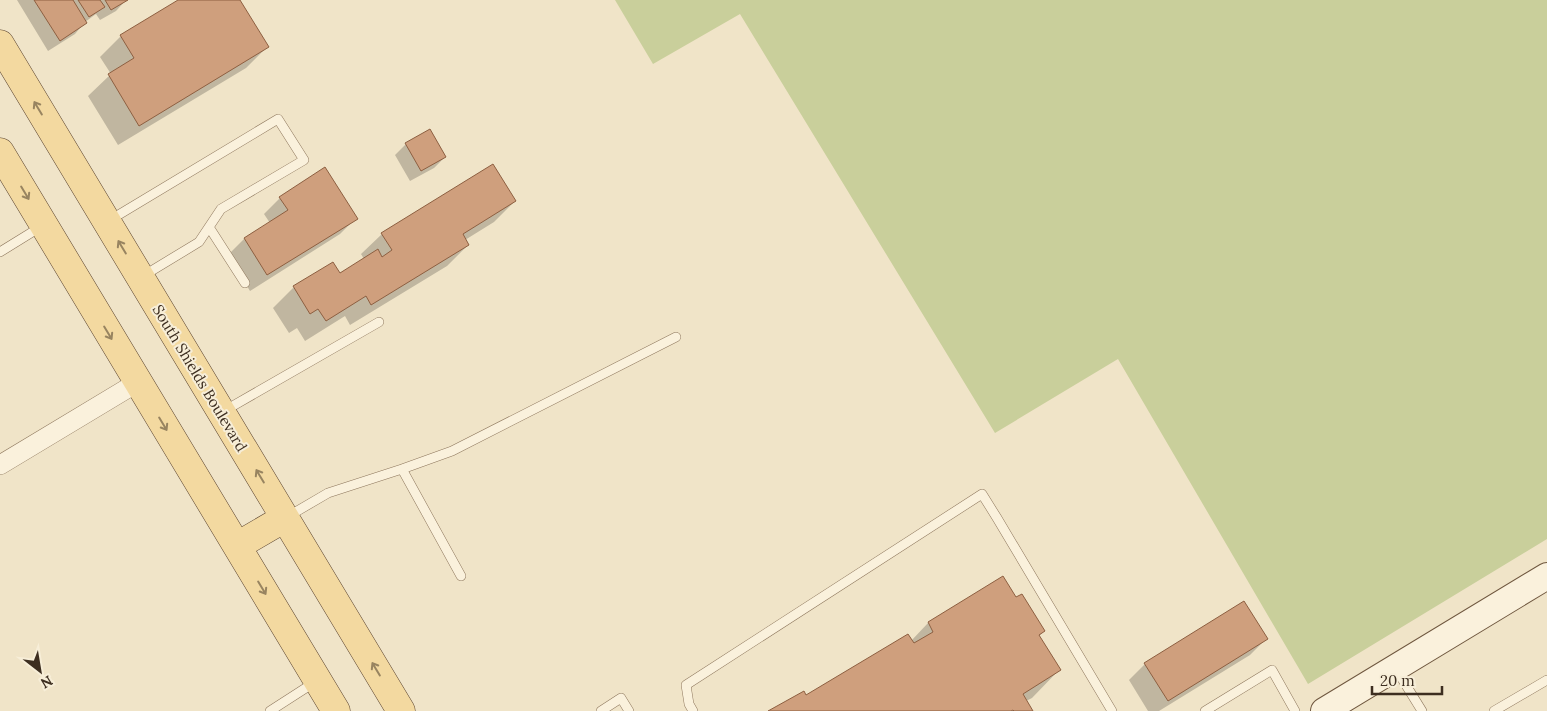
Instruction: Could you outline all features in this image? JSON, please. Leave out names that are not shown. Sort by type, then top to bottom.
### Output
[{"type":"main road","name":"South Shields Boulevard","points":[[0,44],[401,711]]},
{"type":"main road","points":[[0,152],[336,711]]},
{"type":"main road","points":[[237,546],[285,518]]},
{"type":"main road","points":[[1324,711],[1547,576]]},
{"type":"street","points":[[0,465],[138,382]]},
{"type":"lane","points":[[107,222],[278,119],[304,160],[221,209],[199,242],[140,277]]},
{"type":"lane","points":[[0,252],[44,225]]},
{"type":"lane","points":[[209,227],[245,283]]},
{"type":"lane","points":[[221,412],[379,322]]},
{"type":"lane","points":[[285,518],[328,493],[452,451],[676,337]]},
{"type":"lane","points":[[402,468],[461,576]]},
{"type":"lane","points":[[693,711],[689,704],[686,685],[982,494],[1112,711]]},
{"type":"lane","points":[[1396,668],[1422,711]]},
{"type":"lane","points":[[1205,711],[1272,670],[1295,711]]},
{"type":"lane","points":[[270,711],[317,680]]},
{"type":"lane","points":[[1494,711],[1547,680]]},
{"type":"lane","points":[[601,711],[621,698],[629,711]]},
{"type":"green space","points":[[615,0],[1547,0],[1547,539],[1308,684],[1118,359],[995,433],[740,14],[653,64]]},
{"type":"building","points":[[34,0],[73,0],[87,23],[60,41]]},
{"type":"building","points":[[78,0],[100,0],[105,7],[89,17]]},
{"type":"building","points":[[105,0],[128,0],[111,10]]},
{"type":"building","points":[[178,0],[240,0],[269,47],[139,126],[108,74],[134,58],[120,35]]},
{"type":"building","points":[[430,129],[446,157],[421,171],[405,143]]},
{"type":"building","points":[[493,164],[516,201],[463,234],[469,245],[371,305],[366,296],[326,321],[318,309],[310,314],[293,286],[333,262],[340,273],[378,249],[382,257],[392,250],[381,233]]},
{"type":"building","points":[[325,167],[358,219],[267,275],[244,238],[288,210],[279,197]]},
{"type":"building","points":[[1003,576],[1016,597],[1022,594],[1045,631],[1039,635],[1061,670],[1023,694],[1033,711],[768,711],[804,691],[806,695],[908,634],[914,643],[933,632],[928,622]]},
{"type":"building","points":[[1244,601],[1268,639],[1168,701],[1144,663]]}]
